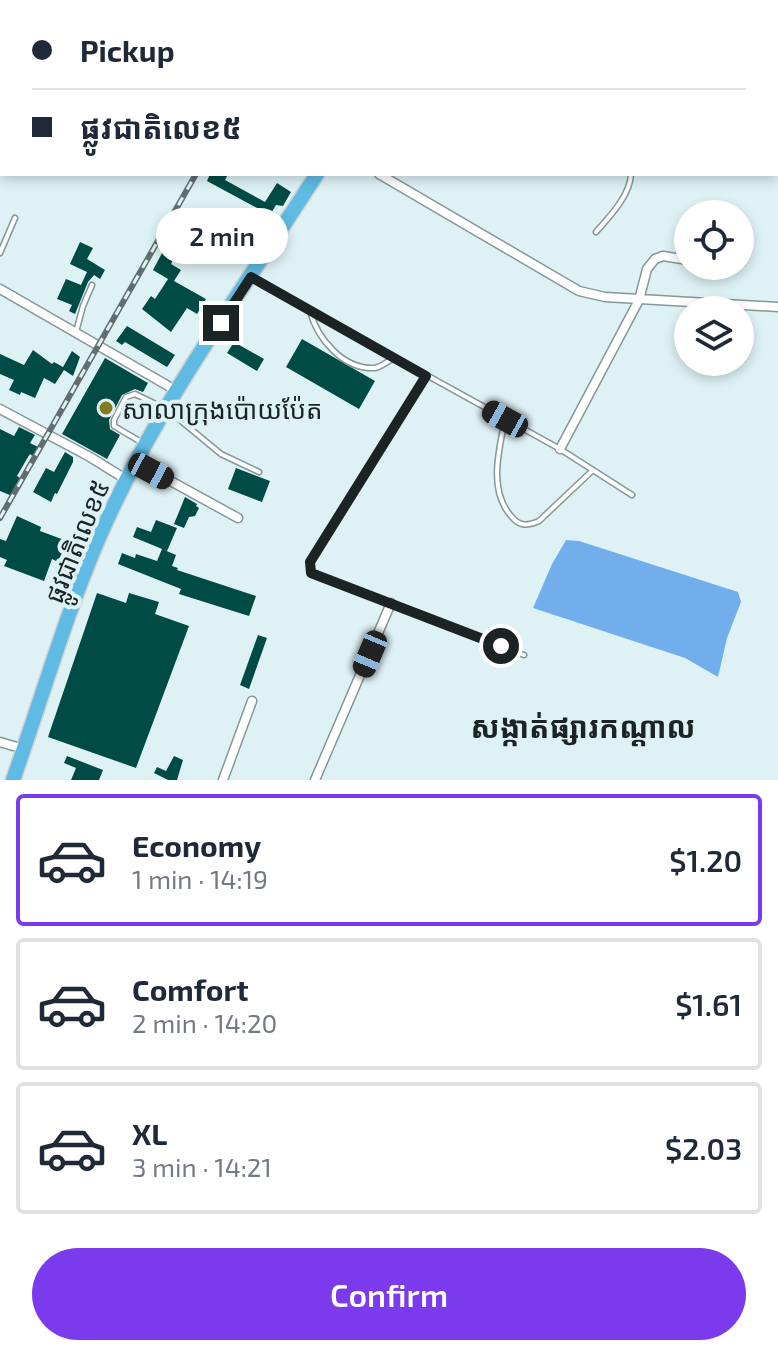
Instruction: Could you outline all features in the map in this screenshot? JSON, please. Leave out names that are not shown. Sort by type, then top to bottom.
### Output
[{"type":"highway","name":"ផ្លូវជាតិលេខ៥","points":[[13,780],[100,534],[136,462],[177,391],[316,176]]},
{"type":"street","points":[[382,176],[579,291],[639,300],[778,307]]},
{"type":"street","points":[[560,449],[639,300],[647,269],[655,259],[663,256],[674,258]]},
{"type":"street","points":[[0,289],[177,391]]},
{"type":"street","points":[[0,409],[127,480]]},
{"type":"street","points":[[136,462],[238,518]]},
{"type":"street","points":[[315,780],[391,603]]},
{"type":"street","points":[[223,780],[252,701]]},
{"type":"street","points":[[0,742],[24,749]]},
{"type":"lane","points":[[596,232],[620,203],[631,176]]},
{"type":"lane","points":[[0,253],[15,218]]},
{"type":"lane","points":[[251,277],[560,449],[632,495]]},
{"type":"lane","points":[[76,332],[92,285]]},
{"type":"lane","points":[[310,311],[313,326],[326,344],[340,355],[360,365],[377,368],[394,358]]},
{"type":"lane","points":[[426,376],[310,562],[311,573],[524,655]]},
{"type":"lane","points":[[146,445],[114,426],[126,397],[135,394],[166,409],[221,454],[259,472]]},
{"type":"lane","points":[[505,419],[497,482],[507,511],[520,525],[528,526],[539,521],[593,470]]},
{"type":"water","points":[[566,540],[579,541],[738,592],[741,602],[727,638],[718,677],[685,658],[533,608]]},
{"type":"building","points":[[209,176],[227,176],[225,180],[265,202],[277,183],[291,192],[283,206],[276,205],[270,215],[207,181]]},
{"type":"building","points":[[175,229],[186,236],[171,264],[181,270],[174,281],[206,299],[197,314],[187,308],[171,332],[142,309],[151,296],[155,299],[168,279],[153,270]]},
{"type":"building","points":[[80,242],[93,248],[87,259],[105,270],[100,279],[94,275],[88,282],[75,314],[69,311],[72,305],[57,299],[66,279],[81,285],[87,272],[70,264]]},
{"type":"building","points":[[127,326],[175,355],[167,367],[125,342],[122,345],[116,341]]},
{"type":"building","points":[[302,339],[375,381],[359,409],[286,367]]},
{"type":"building","points":[[234,342],[264,359],[257,371],[227,353]]},
{"type":"building","points":[[33,350],[52,364],[54,362],[63,367],[72,351],[80,357],[73,376],[64,370],[55,384],[44,378],[35,398],[9,390],[14,380],[0,374],[0,354],[24,365]]},
{"type":"building","name":"សាលាក្រុងប៉ោយប៉ែត","points":[[105,358],[148,383],[143,392],[135,389],[122,395],[109,420],[110,429],[120,435],[107,459],[62,434]]},
{"type":"building","points":[[19,427],[35,435],[30,443],[38,447],[17,476],[20,478],[12,496],[0,491],[0,429],[14,436]]},
{"type":"building","points":[[65,452],[73,457],[73,462],[51,502],[33,492],[46,468],[54,472]]},
{"type":"building","points":[[236,468],[270,481],[262,502],[228,489]]},
{"type":"building","points":[[185,497],[199,508],[195,516],[189,517],[184,528],[174,524]]},
{"type":"building","points":[[17,516],[41,527],[40,531],[67,541],[58,562],[52,559],[44,581],[4,566],[7,560],[0,557],[0,539],[6,541]]},
{"type":"building","points":[[156,520],[177,528],[167,551],[133,537],[137,527],[151,532]]},
{"type":"building","points":[[162,549],[176,555],[172,566],[177,570],[256,596],[249,616],[179,594],[181,589],[118,564],[122,553],[157,561]]},
{"type":"building","points":[[97,593],[126,603],[129,593],[159,602],[155,614],[189,626],[136,768],[48,737]]},
{"type":"building","points":[[258,635],[267,638],[249,689],[240,685]]},
{"type":"building","points":[[67,756],[103,770],[99,780],[71,780],[76,768],[64,763]]},
{"type":"building","points":[[174,756],[183,760],[177,780],[168,780],[154,773],[157,767],[166,771]]},
{"type":"railway","points":[[0,518],[195,176]]},
{"type":"place","name":"សាលាក្រុងប៉ោយប៉ែត","points":[[106,408]]},
{"type":"district","name":"សង្កាត់ផ្សារកណ្ដាល","points":[[583,726]]},
{"type":"route","points":[[221,323],[251,277],[426,376],[310,562],[311,573],[501,646]]}]
